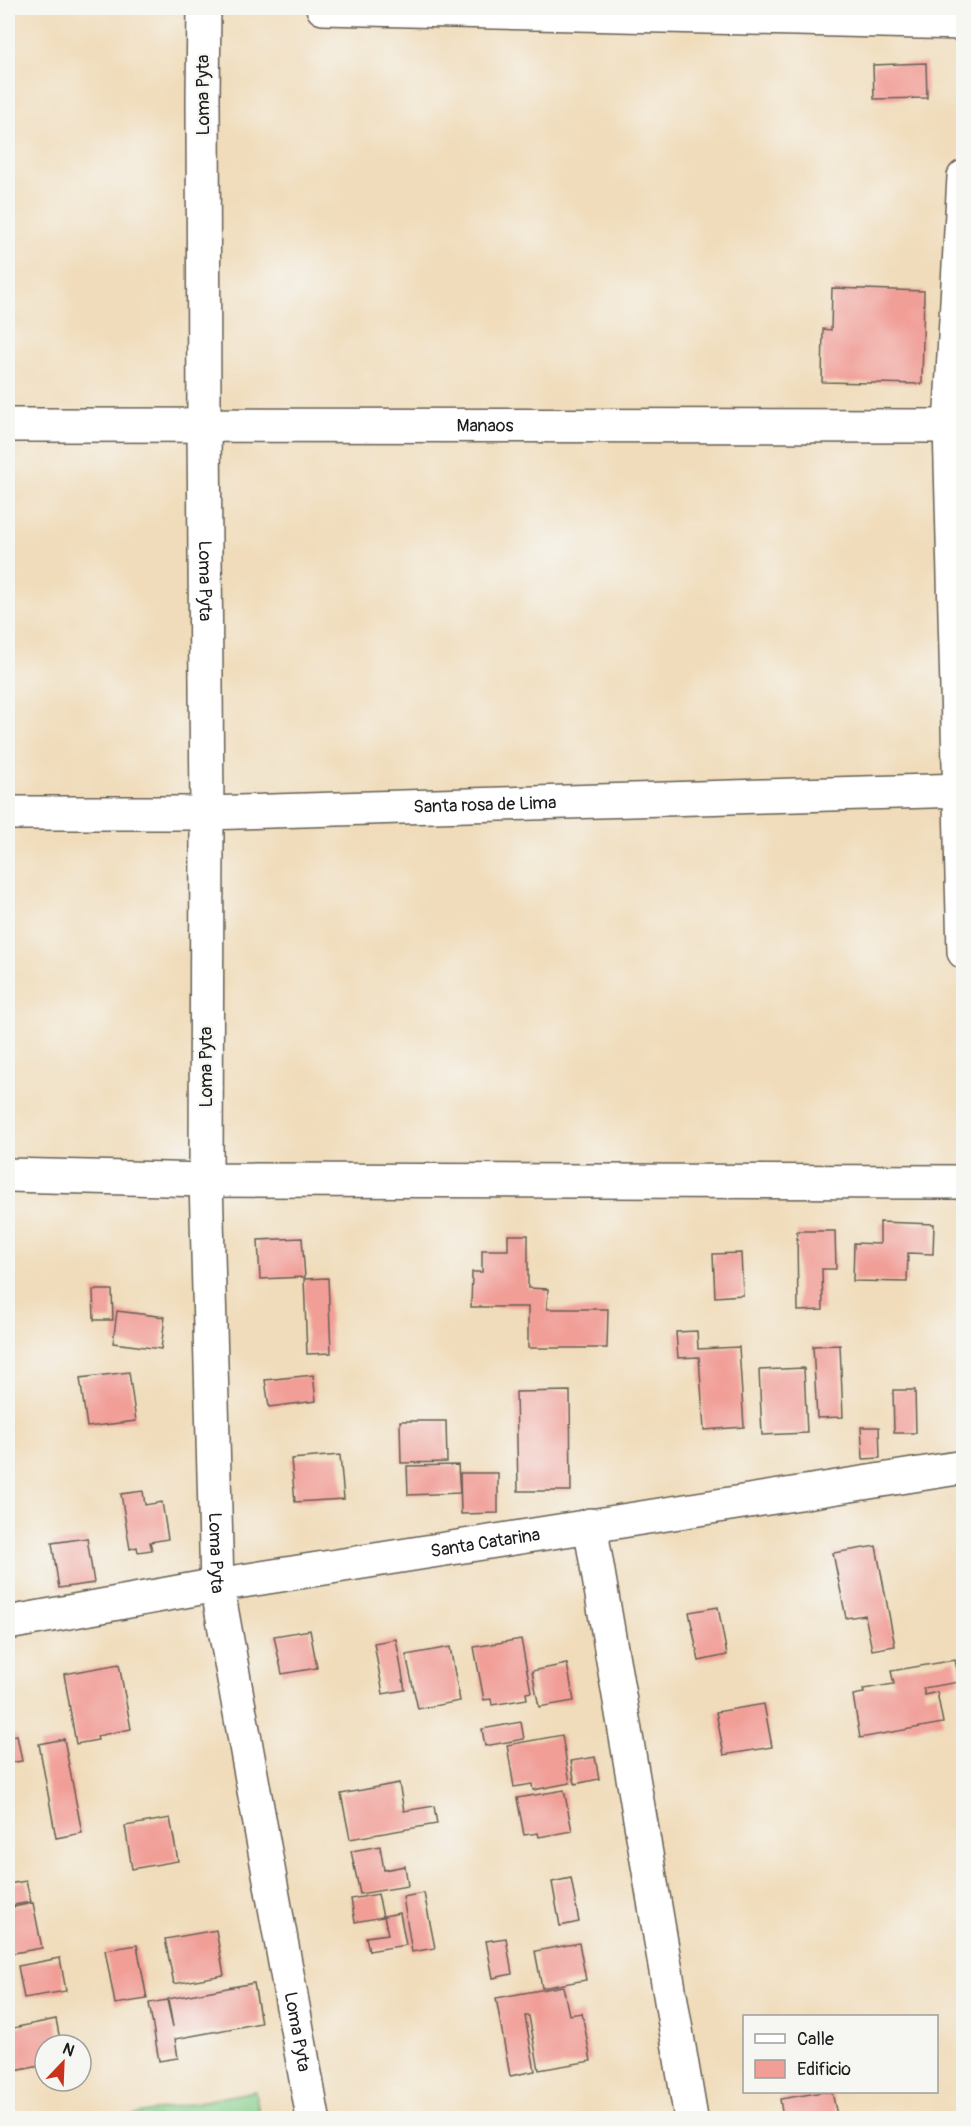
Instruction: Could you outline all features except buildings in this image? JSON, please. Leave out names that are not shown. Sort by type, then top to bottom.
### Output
[{"type":"street","name":"Loma Pyta","points":[[204,8],[202,96],[207,813],[206,1180],[217,1585],[313,2118]]},
{"type":"street","points":[[322,8],[963,23]]},
{"type":"street","points":[[963,177],[957,426],[963,952]]},
{"type":"street","name":"Manaos","points":[[8,425],[957,426]]},
{"type":"street","name":"Santa rosa de Lima","points":[[8,813],[207,813],[962,790]]},
{"type":"street","points":[[8,1175],[206,1180],[963,1182]]},
{"type":"street","name":"Santa Catarina","points":[[8,1623],[217,1585],[963,1467]]},
{"type":"street","points":[[590,1526],[691,2118]]},
{"type":"green space","points":[[255,2091],[260,2118],[117,2118]]}]
